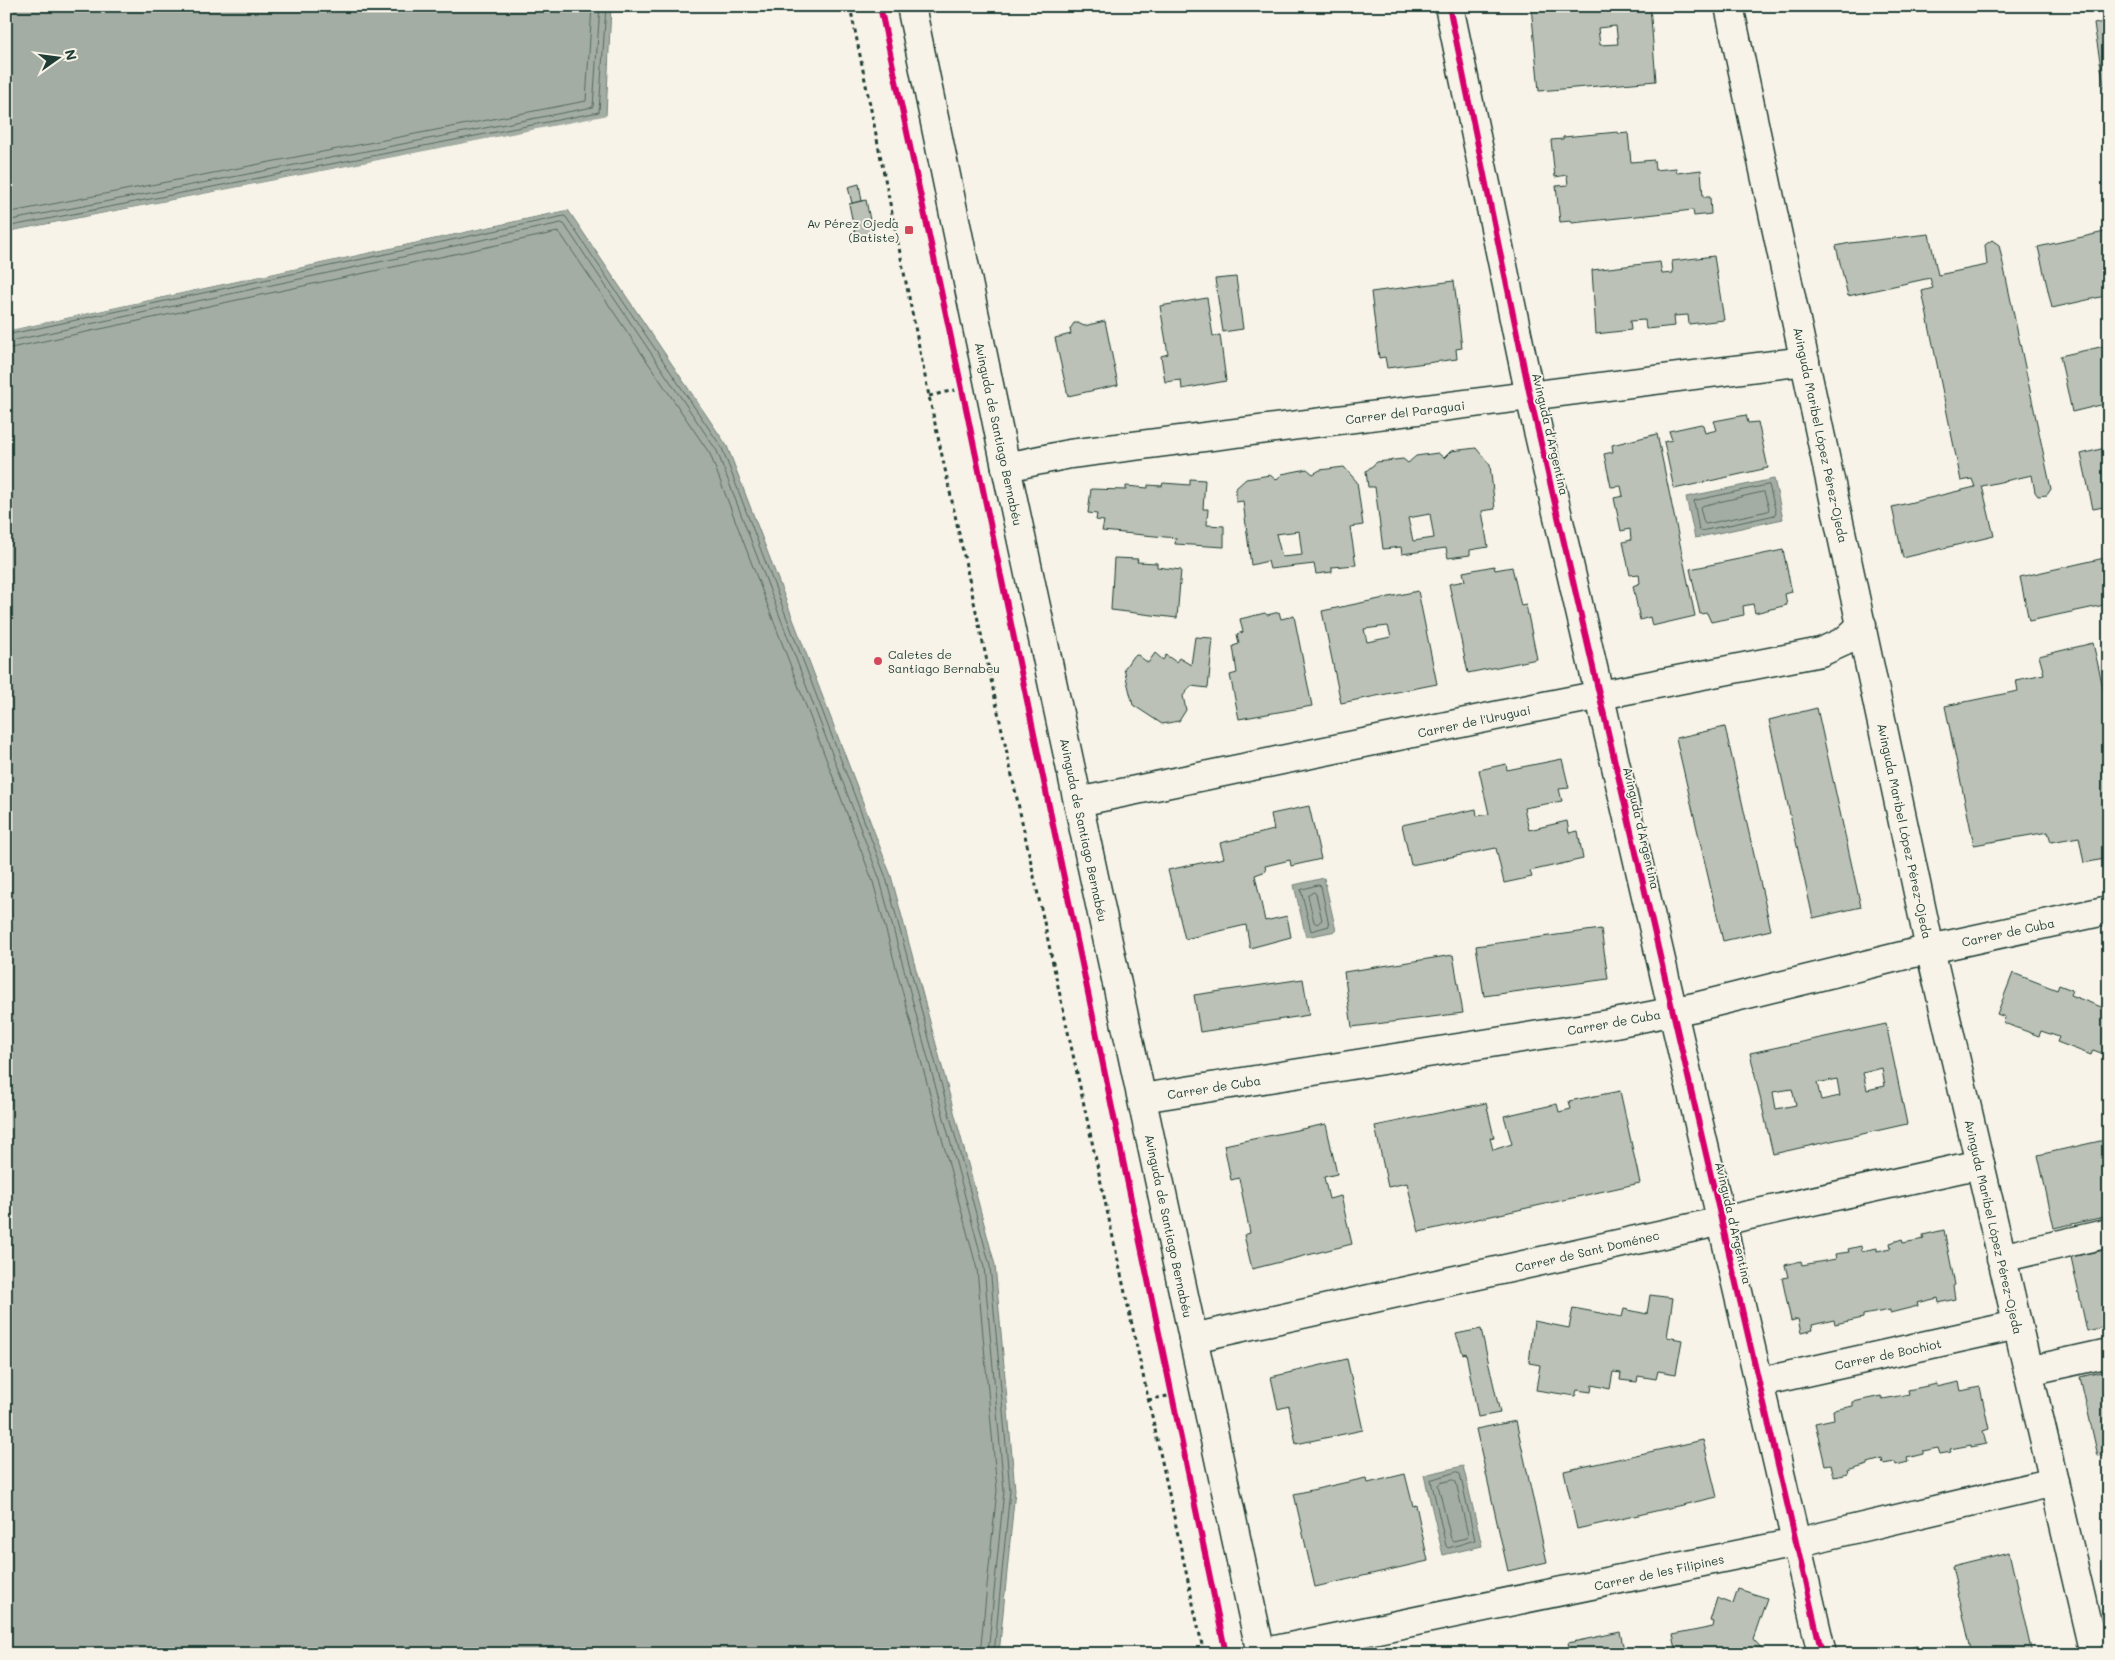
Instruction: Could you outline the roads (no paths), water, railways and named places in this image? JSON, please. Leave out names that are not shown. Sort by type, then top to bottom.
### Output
[{"type":"street","name":"Avinguda de Santiago Bernabéu","points":[[911,6],[1006,467],[1261,1653]]},
{"type":"street","name":"Avinguda d'Argentina","points":[[1449,6],[1530,396],[1822,1654]]},
{"type":"street","name":"Avinguda Maribel López Pérez-Ojeda","points":[[1729,6],[1930,949],[2094,1654]]},
{"type":"street","name":"Carrer del Paraguai","points":[[1006,467],[1070,454],[1805,361]]},
{"type":"street","name":"Carrer de l'Uruguai","points":[[1078,802],[1821,652],[1845,641],[1862,625]]},
{"type":"street","name":"Carrer de Cuba","points":[[1142,1098],[1600,1026],[1672,1012],[1930,949],[2109,910]]},
{"type":"street","name":"Carrer de Sant Doménec","points":[[1193,1338],[1980,1164]]},
{"type":"street","points":[[2001,1258],[2109,1233]]},
{"type":"street","name":"Carrer de Bochiot","points":[[1760,1382],[2017,1325]]},
{"type":"street","points":[[2028,1371],[2109,1353]]},
{"type":"street","name":"Carrer de les Filipines","points":[[1261,1653],[1796,1543],[2054,1482]]},
{"type":"water","points":[[6,6],[611,6],[606,116],[6,232]]},
{"type":"water","points":[[568,210],[727,446],[891,876],[995,1265],[1015,1490],[999,1654],[6,1654],[6,331]]},
{"type":"water","points":[[1774,479],[1783,519],[1695,538],[1686,497]]},
{"type":"water","points":[[1324,878],[1336,931],[1306,937],[1294,885]]},
{"type":"water","points":[[1463,1466],[1482,1546],[1443,1555],[1424,1475]]},
{"type":"place","name":"Av Pérez Ojeda (Batiste)","points":[[909,230]]},
{"type":"place","name":"Caletes de Santiago Bernabeu","points":[[878,661]]}]
